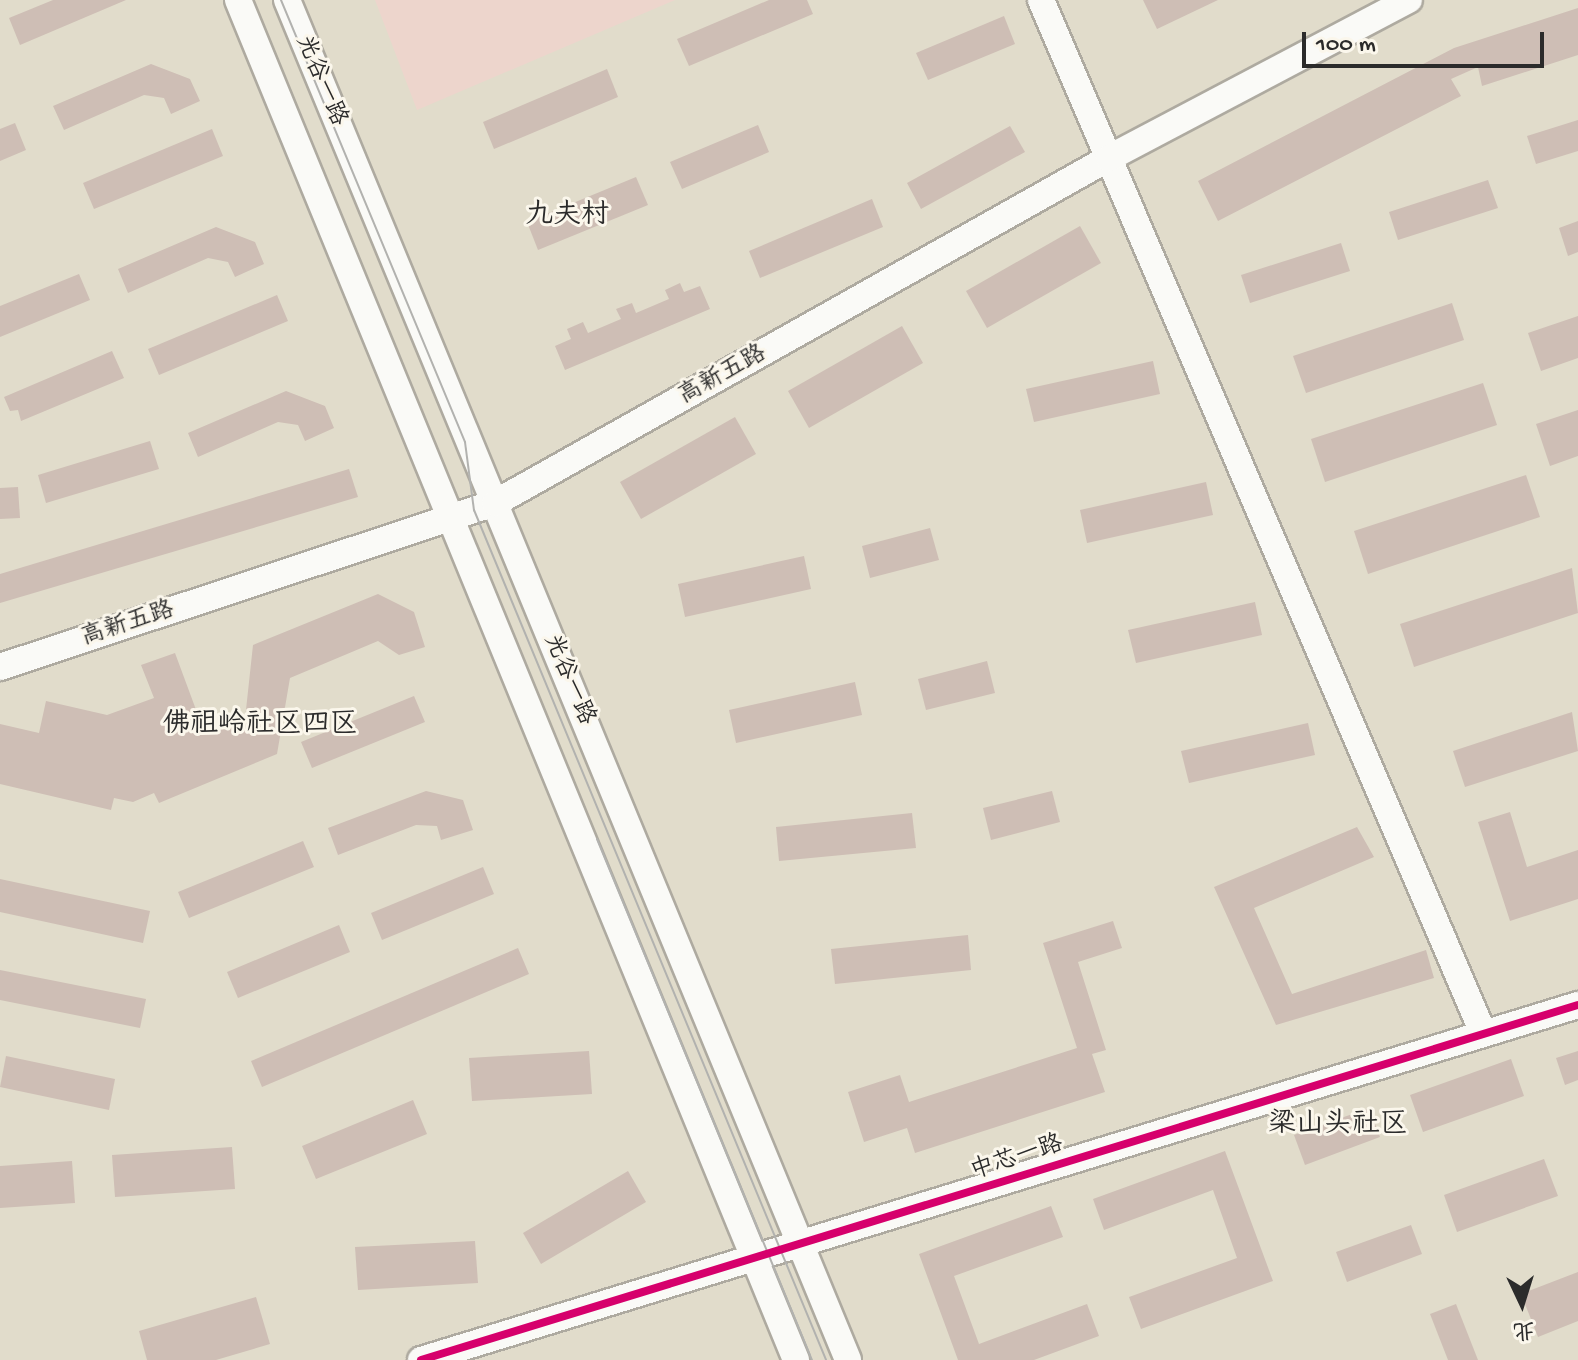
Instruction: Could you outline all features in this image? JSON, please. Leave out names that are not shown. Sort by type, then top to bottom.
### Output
[{"type":"main road","name":"光谷一路","points":[[238,0],[796,1360]]},
{"type":"main road","name":"光谷一路","points":[[287,0],[848,1360]]},
{"type":"main road","points":[[1041,0],[1114,156],[1489,1031]]},
{"type":"main road","points":[[1054,0],[1114,156]]},
{"type":"main road","name":"高新五路","points":[[0,667],[495,503],[1114,156],[1409,0]]},
{"type":"main road","name":"中芯一路","points":[[421,1360],[1578,1005]]},
{"type":"shaded area","points":[[375,0],[675,0],[417,110]]},
{"type":"building","points":[[53,0],[126,0],[20,45],[9,18]]},
{"type":"building","points":[[769,0],[807,0],[813,14],[689,66],[677,39]]},
{"type":"building","points":[[1143,0],[1218,0],[1157,29]]},
{"type":"building","points":[[1578,8],[1578,55],[1482,86],[1478,67],[1451,79],[1461,96],[1218,221],[1198,181],[1454,48]]},
{"type":"building","points":[[1004,16],[1015,44],[928,80],[916,53]]},
{"type":"building","points":[[151,64],[190,79],[200,101],[171,114],[164,98],[144,95],[64,130],[53,106]]},
{"type":"building","points":[[607,69],[618,97],[494,149],[483,122]]},
{"type":"building","points":[[1578,120],[1578,151],[1536,164],[1527,136]]},
{"type":"building","points":[[15,123],[26,150],[0,161],[0,129]]},
{"type":"building","points":[[758,125],[769,152],[682,189],[670,162]]},
{"type":"building","points":[[1010,126],[1025,152],[921,209],[907,183]]},
{"type":"building","points":[[212,129],[223,156],[94,209],[83,183]]},
{"type":"building","points":[[636,177],[648,205],[538,250],[527,222]]},
{"type":"building","points":[[1488,180],[1498,208],[1398,240],[1389,212]]},
{"type":"building","points":[[872,199],[883,227],[760,278],[749,251]]},
{"type":"building","points":[[1578,221],[1578,252],[1568,256],[1559,228]]},
{"type":"building","points":[[1080,226],[1101,263],[987,328],[966,291]]},
{"type":"building","points":[[216,227],[255,242],[264,264],[235,277],[228,262],[208,258],[128,293],[118,269]]},
{"type":"building","points":[[1341,243],[1350,271],[1250,303],[1241,275]]},
{"type":"building","points":[[79,274],[90,300],[0,337],[0,306]]},
{"type":"building","points":[[680,283],[684,292],[700,286],[710,309],[565,370],[555,346],[571,339],[567,329],[583,322],[588,333],[621,319],[616,309],[632,303],[636,313],[669,299],[665,290]]},
{"type":"building","points":[[277,295],[288,321],[159,375],[148,349]]},
{"type":"building","points":[[1452,303],[1464,340],[1306,393],[1293,356]]},
{"type":"building","points":[[1578,316],[1578,358],[1541,371],[1528,333]]},
{"type":"building","points":[[902,326],[923,363],[809,428],[788,391]]},
{"type":"building","points":[[112,351],[124,378],[21,421],[18,410],[10,411],[4,397]]},
{"type":"building","points":[[1153,361],[1160,394],[1034,422],[1026,389]]},
{"type":"building","points":[[1483,383],[1497,425],[1325,482],[1311,439]]},
{"type":"building","points":[[286,391],[325,406],[334,428],[305,441],[298,425],[278,422],[198,457],[188,433]]},
{"type":"building","points":[[1578,410],[1578,456],[1550,466],[1536,424]]},
{"type":"building","points":[[735,417],[756,454],[641,519],[620,482]]},
{"type":"building","points":[[150,441],[159,469],[46,503],[38,475]]},
{"type":"building","points":[[349,469],[358,497],[0,603],[0,574]]},
{"type":"building","points":[[1526,475],[1540,517],[1368,574],[1354,531]]},
{"type":"building","points":[[1206,482],[1213,515],[1087,543],[1080,510]]},
{"type":"building","points":[[18,487],[20,518],[0,519],[0,488]]},
{"type":"building","points":[[930,528],[939,560],[870,578],[862,546]]},
{"type":"building","points":[[804,556],[811,589],[685,617],[678,584]]},
{"type":"building","points":[[1572,568],[1578,613],[1414,667],[1400,624]]},
{"type":"building","points":[[378,594],[414,612],[425,647],[399,655],[378,641],[290,678],[277,754],[159,803],[154,793],[133,802],[114,798],[111,810],[0,784],[0,724],[39,733],[46,701],[107,715],[154,698],[141,665],[175,653],[205,734],[245,719],[253,645]]},
{"type":"building","points":[[1255,602],[1262,635],[1136,663],[1128,630]]},
{"type":"building","points":[[987,661],[995,693],[926,710],[918,679]]},
{"type":"building","points":[[855,682],[862,715],[736,743],[729,710]]},
{"type":"building","points":[[414,696],[425,722],[312,768],[301,742]]},
{"type":"building","points":[[1572,712],[1578,751],[1465,787],[1453,751]]},
{"type":"building","points":[[1308,723],[1315,755],[1189,783],[1181,751]]},
{"type":"building","points":[[426,791],[463,800],[473,830],[441,840],[437,826],[416,825],[338,855],[328,828]]},
{"type":"building","points":[[1052,791],[1060,822],[991,840],[983,808]]},
{"type":"building","points":[[1510,812],[1527,867],[1578,850],[1578,899],[1510,921],[1478,822]]},
{"type":"building","points":[[912,813],[916,848],[779,861],[776,827]]},
{"type":"building","points":[[1357,827],[1374,857],[1254,908],[1292,994],[1426,950],[1434,978],[1276,1025],[1214,887]]},
{"type":"building","points":[[303,841],[314,867],[189,918],[178,892]]},
{"type":"building","points":[[483,867],[494,894],[382,940],[371,913]]},
{"type":"building","points":[[0,879],[150,911],[143,943],[0,912]]},
{"type":"building","points":[[1113,921],[1122,948],[1078,962],[1106,1050],[1092,1054],[1105,1092],[915,1153],[907,1128],[864,1142],[848,1092],[900,1075],[909,1102],[1077,1048],[1043,943]]},
{"type":"building","points":[[339,925],[350,952],[238,998],[227,972]]},
{"type":"building","points":[[968,935],[971,970],[835,984],[831,949]]},
{"type":"building","points":[[518,948],[529,974],[262,1087],[251,1061]]},
{"type":"building","points":[[0,970],[146,999],[140,1028],[0,1000]]},
{"type":"building","points":[[589,1051],[592,1094],[472,1101],[469,1058]]},
{"type":"building","points":[[1578,1051],[1578,1080],[1565,1085],[1556,1058]]},
{"type":"building","points":[[6,1056],[115,1079],[109,1110],[0,1087]]},
{"type":"building","points":[[1511,1059],[1524,1096],[1423,1132],[1410,1095]]},
{"type":"building","points":[[413,1100],[427,1134],[316,1179],[302,1146]]},
{"type":"building","points":[[1369,1108],[1380,1137],[1305,1165],[1294,1135]]},
{"type":"building","points":[[232,1147],[235,1189],[115,1197],[112,1155]]},
{"type":"building","points":[[1225,1151],[1273,1281],[1141,1329],[1129,1297],[1237,1258],[1213,1190],[1104,1230],[1093,1199]]},
{"type":"building","points":[[1544,1159],[1558,1196],[1457,1232],[1444,1195]]},
{"type":"building","points":[[72,1161],[75,1203],[0,1208],[0,1166]]},
{"type":"building","points":[[628,1171],[646,1202],[541,1264],[523,1233]]},
{"type":"building","points":[[1051,1206],[1063,1237],[954,1276],[979,1344],[1087,1304],[1099,1336],[1034,1360],[958,1360],[919,1254]]},
{"type":"building","points":[[1411,1225],[1422,1254],[1347,1282],[1336,1252]]},
{"type":"building","points":[[475,1241],[478,1283],[358,1290],[355,1247]]},
{"type":"building","points":[[1578,1272],[1578,1321],[1538,1337],[1521,1294]]},
{"type":"building","points":[[256,1297],[270,1344],[216,1360],[147,1360],[139,1331]]},
{"type":"building","points":[[1456,1304],[1478,1360],[1448,1360],[1430,1314]]},
{"type":"tram line","points":[[281,0],[465,442],[474,510],[826,1360]]},
{"type":"tram line","points":[[597,839],[812,1360]]},
{"type":"cycle path","points":[[421,1360],[1578,1005]]},
{"type":"district","name":"九夫村","points":[[567,217]]},
{"type":"district","name":"佛祖岭社区四区","points":[[260,726]]},
{"type":"district","name":"梁山头社区","points":[[1338,1126]]}]
